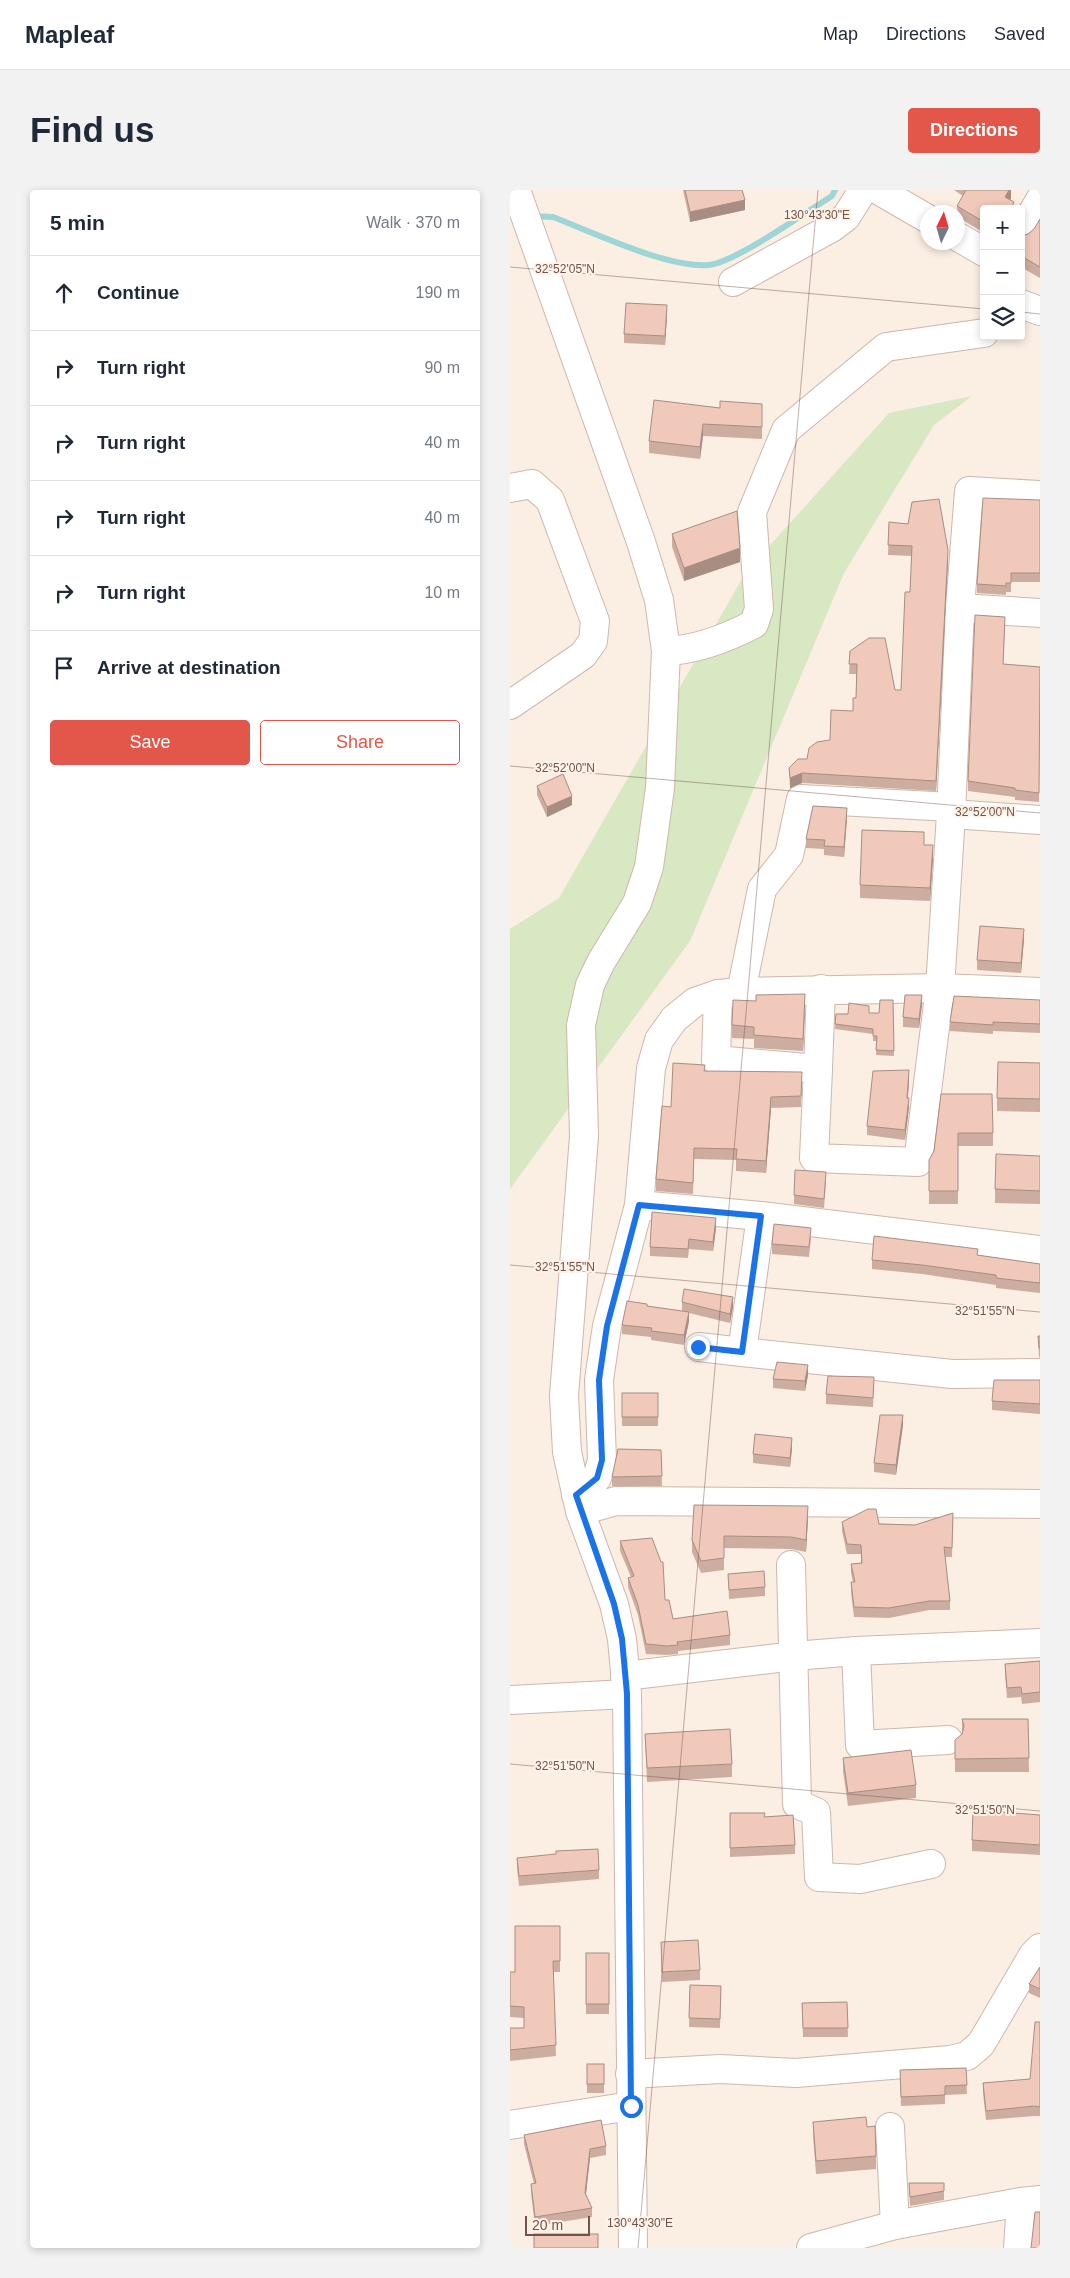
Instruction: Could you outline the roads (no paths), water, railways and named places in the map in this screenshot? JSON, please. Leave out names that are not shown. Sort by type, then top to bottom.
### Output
[{"type":"street","points":[[516,190],[641,542],[659,600],[666,651],[660,788],[649,867],[637,903],[601,962],[590,985],[581,1025],[584,1136],[564,1396],[567,1452],[578,1503],[614,1604],[622,1639],[626,1685],[633,2248]]},
{"type":"street","points":[[732,282],[834,227],[846,217],[862,190]]},
{"type":"street","points":[[878,190],[920,214]]},
{"type":"street","points":[[1025,225],[1040,200]]},
{"type":"street","points":[[965,241],[981,250]]},
{"type":"street","points":[[1025,305],[1040,311]]},
{"type":"street","points":[[666,651],[681,650],[724,638],[754,624],[759,609],[752,512],[786,430],[886,347],[980,334]]},
{"type":"street","points":[[510,488],[532,484],[550,500],[595,621],[593,641],[584,655],[510,705]]},
{"type":"street","points":[[821,989],[814,1158],[918,1162],[940,988],[951,811],[960,608],[969,492],[1040,495]]},
{"type":"street","points":[[960,608],[1040,613]]},
{"type":"street","points":[[818,1069],[716,1060],[730,993],[762,889],[788,855],[801,799],[1040,820]]},
{"type":"street","points":[[578,1503],[597,1478],[602,1460],[599,1380],[606,1335],[639,1205],[651,1068],[659,1040],[674,1019],[695,1002],[730,993],[821,989],[940,988],[1040,992]]},
{"type":"street","points":[[639,1205],[761,1216],[1040,1250]]},
{"type":"street","points":[[742,1352],[761,1216]]},
{"type":"street","points":[[698,1347],[952,1374],[1040,1372]]},
{"type":"street","points":[[578,1503],[616,1501],[1040,1504]]},
{"type":"street","points":[[791,1565],[797,1804],[816,1812],[819,1877],[860,1879],[931,1864]]},
{"type":"street","points":[[510,1700],[626,1685],[794,1656],[1040,1642]]},
{"type":"street","points":[[856,1651],[860,1745],[948,1740]]},
{"type":"street","points":[[630,2074],[720,2068],[796,2073],[950,2060],[967,2056],[981,2044],[1033,1955],[1040,1948]]},
{"type":"street","points":[[510,2125],[631,2106]]},
{"type":"street","points":[[890,2127],[894,2225]]},
{"type":"street","points":[[811,2248],[894,2225],[1030,2201],[1018,2248]]},
{"type":"waterway","points":[[532,216],[553,217],[652,256],[692,265],[709,265],[721,262],[753,246],[832,196],[835,190]]}]
